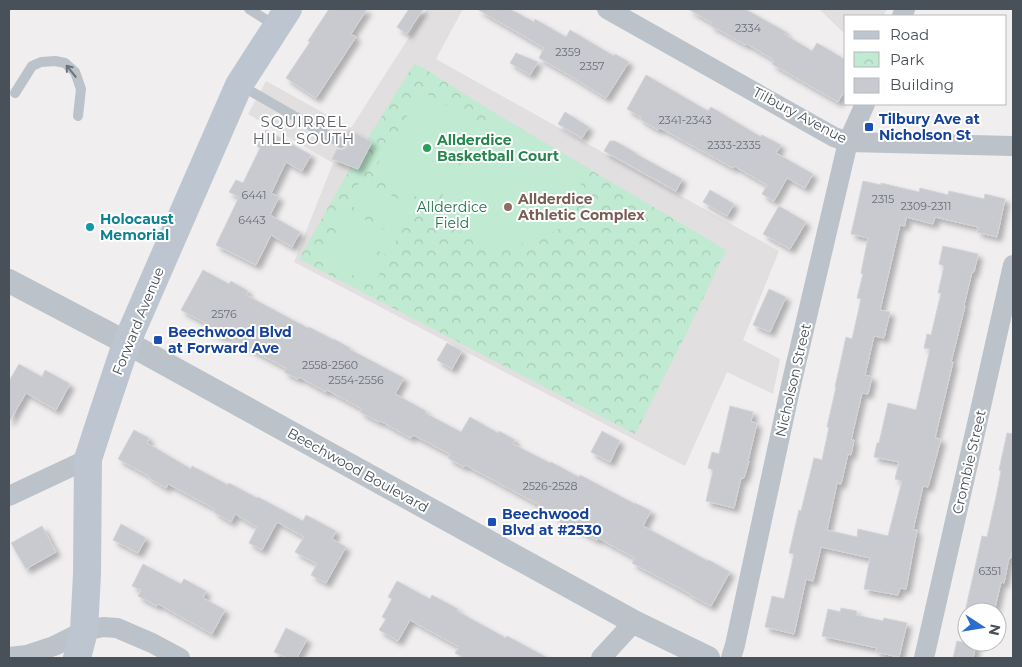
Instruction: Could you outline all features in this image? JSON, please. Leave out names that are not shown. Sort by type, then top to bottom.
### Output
[{"type":"main road","name":"Forward Avenue","points":[[77,658],[84,632],[87,574],[88,459],[126,344],[240,85],[283,18]]},
{"type":"street","name":"Tilbury Avenue","points":[[607,9],[834,136],[848,142],[1013,146]]},
{"type":"street","name":"Nicholson Street","points":[[731,658],[791,385],[848,142],[865,105]]},
{"type":"street","name":"Crombie Street","points":[[924,658],[1013,265]]},
{"type":"street","name":"Beechwood Boulevard","points":[[9,281],[142,351],[634,622],[708,658]]},
{"type":"street","points":[[9,496],[88,459]]},
{"type":"street","points":[[601,658],[634,622]]},
{"type":"street","points":[[9,657],[27,655],[103,626],[117,628],[152,643],[180,658]]},
{"type":"lane","points":[[249,9],[283,18]]},
{"type":"lane","points":[[14,93],[32,66],[41,62],[55,61],[65,63],[75,72],[80,89],[78,116]]},
{"type":"lane","points":[[240,85],[341,143]]},
{"type":"shaded area","name":"Allderdice Field","points":[[427,9],[463,9],[436,59],[779,251],[743,340],[780,359],[773,394],[727,372],[685,466],[294,262],[333,163],[248,114],[266,81],[351,128]]},
{"type":"shaded area","points":[[819,9],[887,9],[884,15],[844,15],[844,33]]},
{"type":"green space","name":"Allderdice Field","points":[[414,64],[422,67],[493,112],[726,250],[635,434],[299,259],[359,153]]},
{"type":"green space","name":"Allderdice Basketball Court","points":[[422,91],[480,126],[431,206],[374,170]]},
{"type":"green space","points":[[493,112],[589,169],[558,230],[496,253],[431,215]]},
{"type":"green space","points":[[361,179],[414,208],[401,233],[348,204]]},
{"type":"green space","points":[[345,209],[398,237],[388,256],[335,228]]},
{"type":"green space","points":[[333,232],[386,261],[373,286],[320,257]]},
{"type":"building","points":[[329,9],[367,9],[351,34],[356,37],[316,98],[286,78]]},
{"type":"building","points":[[409,9],[423,9],[407,34],[397,27]]},
{"type":"building","points":[[477,9],[510,9],[534,22],[535,19],[566,37],[570,30],[614,56],[615,54],[629,62],[606,98],[539,58],[544,48]]},
{"type":"building","points":[[688,9],[745,9],[786,32],[784,34],[812,51],[817,43],[844,59],[844,92],[838,102],[772,64],[774,60],[710,25],[712,23]]},
{"type":"building","points":[[516,53],[538,62],[530,75],[510,63]]},
{"type":"building","points":[[646,75],[708,111],[711,107],[761,137],[762,135],[781,145],[776,153],[813,174],[805,188],[787,178],[774,201],[762,194],[767,185],[734,166],[733,168],[640,119],[641,117],[627,109]]},
{"type":"building","points":[[565,112],[589,127],[582,138],[558,124]]},
{"type":"building","points":[[266,130],[311,155],[302,171],[286,162],[271,193],[279,197],[270,215],[300,232],[292,247],[271,235],[256,265],[216,245],[239,197],[229,192],[236,180],[243,183],[260,148],[257,146]]},
{"type":"building","points":[[349,130],[372,142],[358,169],[332,159],[337,149],[342,150],[347,147],[348,142],[345,137]]},
{"type":"building","points":[[610,141],[615,141],[682,179],[676,191],[604,151]]},
{"type":"building","points":[[863,181],[881,185],[881,183],[919,192],[920,188],[948,195],[949,191],[984,199],[985,194],[1005,199],[997,237],[977,232],[978,227],[935,217],[933,224],[906,217],[905,226],[900,225],[880,310],[890,312],[884,338],[874,336],[865,375],[872,377],[868,394],[862,393],[851,440],[854,440],[851,455],[848,454],[841,484],[837,483],[827,530],[857,537],[858,529],[888,536],[902,481],[895,479],[899,462],[874,457],[888,403],[916,410],[930,349],[924,348],[927,334],[931,335],[941,293],[938,293],[944,266],[939,264],[943,246],[978,254],[964,305],[935,438],[941,439],[928,487],[923,486],[913,530],[917,530],[906,589],[900,588],[898,595],[864,589],[870,558],[821,547],[813,581],[806,579],[794,634],[765,627],[772,596],[784,599],[794,554],[789,553],[799,510],[801,511],[814,458],[822,460],[846,337],[852,339],[861,299],[857,298],[863,274],[861,273],[868,238],[851,234]]},
{"type":"building","points":[[710,190],[734,204],[727,216],[703,202]]},
{"type":"building","points":[[779,206],[806,222],[790,249],[763,234]]},
{"type":"building","points":[[203,270],[229,284],[231,281],[248,291],[246,295],[308,328],[334,339],[404,378],[395,394],[426,411],[425,413],[461,432],[470,417],[498,433],[499,431],[515,440],[513,444],[651,511],[643,526],[730,572],[711,606],[632,563],[635,558],[598,538],[597,540],[556,520],[558,515],[465,465],[464,467],[448,458],[450,454],[413,435],[411,438],[379,422],[360,412],[362,409],[327,390],[326,392],[299,377],[298,379],[284,372],[286,368],[224,335],[222,337],[205,328],[207,324],[181,310]]},
{"type":"building","points":[[769,289],[786,297],[770,332],[753,325]]},
{"type":"building","points":[[447,343],[462,351],[452,369],[437,360]]},
{"type":"building","points":[[19,364],[42,377],[45,370],[70,384],[56,410],[26,393],[9,422],[9,381]]},
{"type":"building","points":[[730,406],[753,412],[751,422],[757,423],[749,461],[744,478],[741,478],[734,508],[706,501],[713,470],[708,468],[712,452],[719,454]]},
{"type":"building","points":[[134,430],[149,438],[147,443],[191,469],[192,466],[228,485],[229,483],[303,521],[306,515],[336,531],[332,539],[346,547],[326,583],[311,575],[317,564],[295,552],[304,537],[277,522],[262,550],[249,543],[257,527],[235,514],[231,522],[214,512],[215,509],[168,484],[166,488],[118,459]]},
{"type":"building","points":[[602,431],[620,441],[610,462],[591,452]]},
{"type":"building","points":[[1007,433],[1013,434],[1013,548],[1011,558],[1009,558],[1004,583],[1001,582],[996,602],[967,602],[982,536],[987,537],[1001,471],[999,470]]},
{"type":"building","points":[[121,524],[146,538],[138,553],[113,540]]},
{"type":"building","points":[[42,526],[56,552],[26,569],[11,543]]},
{"type":"building","points":[[143,564],[181,584],[184,579],[206,591],[203,598],[225,610],[212,634],[158,604],[157,606],[138,596],[141,590],[132,586]]},
{"type":"building","points":[[397,581],[430,599],[432,595],[506,638],[507,636],[548,658],[464,658],[455,653],[459,647],[410,620],[398,641],[379,630],[386,619],[382,617],[392,599],[388,597]]},
{"type":"building","points":[[841,608],[857,611],[856,615],[883,621],[884,618],[907,623],[899,657],[876,652],[877,648],[822,636],[828,609],[840,612]]},
{"type":"building","points":[[286,628],[307,639],[297,658],[287,658],[274,652]]},
{"type":"building","points":[[957,641],[957,652],[974,652],[973,658],[953,658]]},
{"type":"place","name":"Tilbury Ave at Nicholson St","points":[[869,127]]},
{"type":"place","name":"Allderdice Basketball Court","points":[[427,148]]},
{"type":"place","name":"Allderdice Athletic Complex","points":[[508,207]]},
{"type":"place","name":"Holocaust Memorial","points":[[90,227]]},
{"type":"place","name":"Beechwood Blvd at Forward Ave","points":[[158,340]]},
{"type":"place","name":"Beechwood Blvd at #2530","points":[[492,522]]},
{"type":"district","name":"SQUIRREL HILL SOUTH","points":[[304,130]]}]
